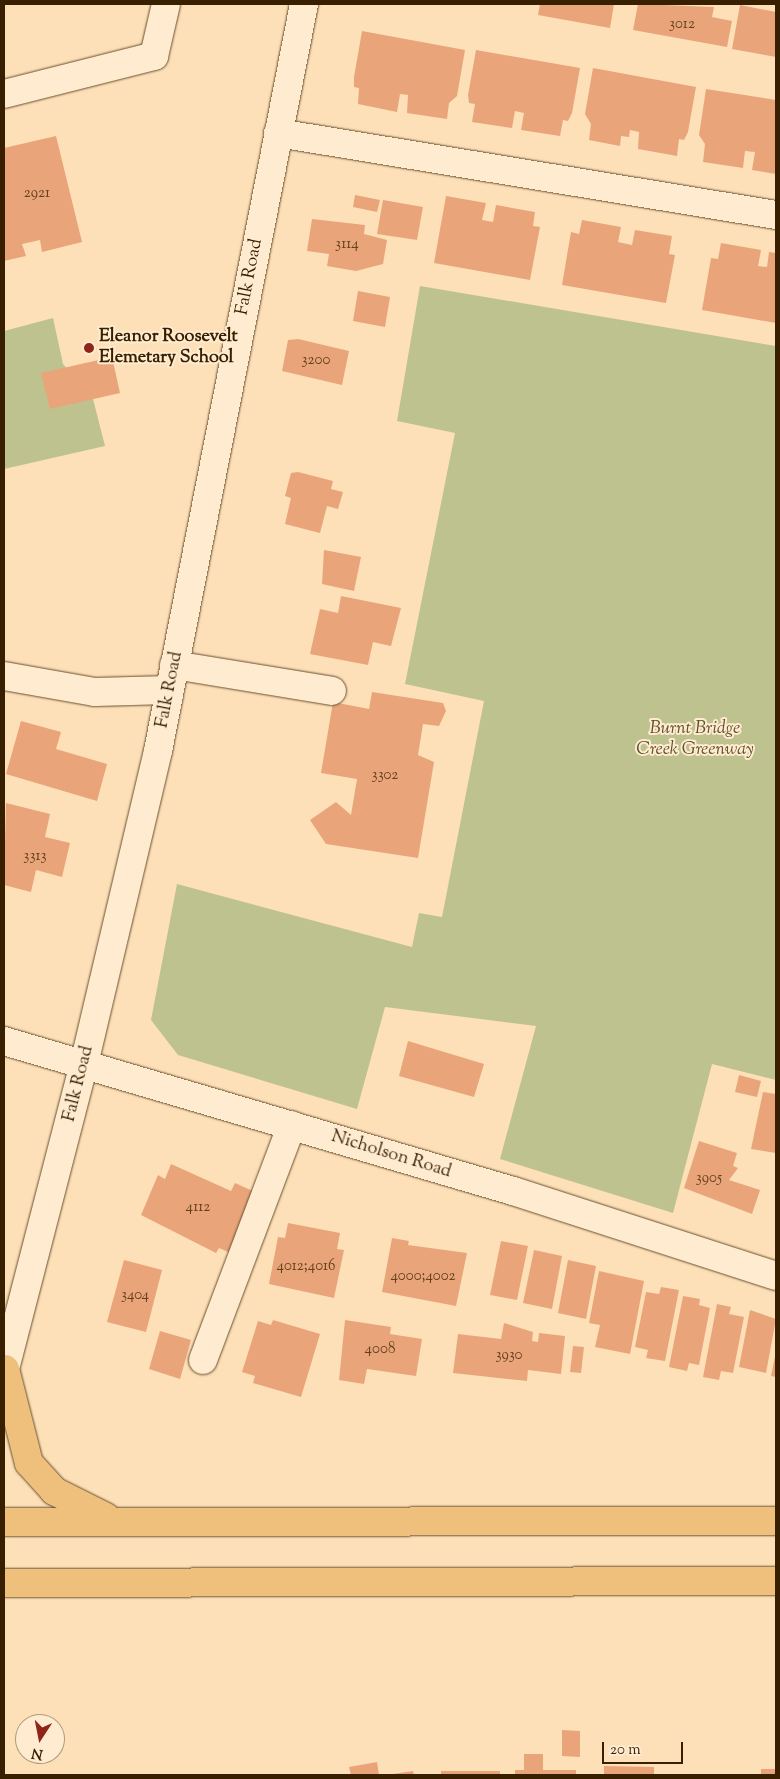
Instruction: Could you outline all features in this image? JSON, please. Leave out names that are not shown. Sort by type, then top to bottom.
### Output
[{"type":"highway","points":[[4,1371],[30,1463],[54,1491],[117,1521]]},
{"type":"highway","points":[[4,1522],[776,1521]]},
{"type":"highway","points":[[4,1583],[776,1581]]},
{"type":"highway","points":[[4,1594],[40,1583]]},
{"type":"street","points":[[4,94],[154,56],[166,4]]},
{"type":"street","name":"Falk Road","points":[[4,1371],[84,1064],[172,678],[304,4]]},
{"type":"street","points":[[278,134],[776,215]]},
{"type":"street","points":[[4,676],[95,692],[172,678],[332,691]]},
{"type":"street","name":"Nicholson Road","points":[[4,1040],[292,1125],[776,1276]]},
{"type":"street","points":[[203,1360],[292,1125]]},
{"type":"green space","name":"Burnt Bridge Creek Greenway","points":[[420,286],[776,346],[776,1080],[712,1064],[673,1213],[500,1159],[536,1026],[385,1007],[357,1109],[178,1055],[151,1020],[177,884],[412,947],[419,913],[442,917],[484,701],[405,684],[455,433],[397,421]]},
{"type":"green space","points":[[53,318],[63,364],[93,399],[105,446],[4,469],[4,331]]},
{"type":"building","points":[[540,4],[614,4],[610,28],[538,15]]},
{"type":"building","points":[[638,4],[714,7],[712,17],[732,21],[727,47],[633,30]]},
{"type":"building","points":[[740,5],[776,12],[776,57],[732,49]]},
{"type":"building","points":[[362,31],[465,50],[457,96],[449,103],[447,119],[407,113],[408,95],[400,94],[397,112],[358,104],[359,88],[354,87],[354,77]]},
{"type":"building","points":[[476,50],[580,68],[572,113],[568,121],[563,120],[560,136],[521,130],[524,113],[515,111],[512,128],[472,122],[475,104],[469,103],[468,95]]},
{"type":"building","points":[[593,68],[696,87],[688,132],[684,140],[679,139],[677,156],[638,149],[639,132],[630,130],[629,137],[621,136],[620,146],[589,140],[591,124],[585,114]]},
{"type":"building","points":[[706,89],[776,100],[776,174],[752,170],[755,152],[745,151],[743,168],[703,162],[705,144],[699,135]]},
{"type":"building","points":[[56,136],[82,242],[42,252],[40,240],[22,244],[26,256],[4,261],[4,148]]},
{"type":"building","points":[[355,195],[380,200],[377,212],[353,207]]},
{"type":"building","points":[[446,196],[486,203],[482,220],[493,222],[496,205],[535,212],[533,226],[540,227],[530,280],[434,263]]},
{"type":"building","points":[[383,200],[423,207],[417,240],[377,234]]},
{"type":"building","points":[[312,219],[365,225],[364,234],[387,240],[383,264],[356,271],[327,266],[329,254],[307,251]]},
{"type":"building","points":[[582,220],[621,227],[618,242],[632,245],[635,230],[672,236],[669,254],[675,255],[666,303],[562,285],[571,232],[579,234]]},
{"type":"building","points":[[721,243],[761,250],[758,266],[767,267],[769,252],[776,253],[776,323],[702,310],[711,258],[718,259]]},
{"type":"building","points":[[358,291],[390,297],[385,327],[353,321]]},
{"type":"building","points":[[298,339],[349,351],[342,385],[282,371],[288,340]]},
{"type":"building","points":[[112,357],[120,393],[50,409],[41,373]]},
{"type":"building","points":[[298,472],[333,481],[331,489],[343,492],[338,509],[327,506],[320,533],[285,524],[291,498],[285,496],[291,473]]},
{"type":"building","points":[[324,550],[361,557],[354,591],[322,584]]},
{"type":"building","points":[[341,596],[401,608],[391,646],[373,642],[368,665],[310,654],[320,609],[338,613]]},
{"type":"building","points":[[372,692],[443,703],[446,711],[439,726],[423,724],[418,755],[434,762],[418,858],[326,844],[310,820],[336,802],[351,815],[357,779],[321,773],[333,702],[369,709]]},
{"type":"building","points":[[21,721],[61,732],[56,749],[107,764],[97,801],[6,774]]},
{"type":"building","points":[[6,803],[50,814],[45,837],[70,843],[62,877],[36,870],[31,892],[4,885]]},
{"type":"building","points":[[408,1041],[484,1064],[474,1097],[399,1076]]},
{"type":"building","points":[[739,1075],[761,1081],[757,1097],[735,1092]]},
{"type":"building","points":[[763,1092],[776,1094],[776,1153],[751,1149]]},
{"type":"building","points":[[699,1141],[737,1153],[733,1166],[738,1168],[729,1180],[760,1190],[752,1214],[684,1188]]},
{"type":"building","points":[[171,1164],[231,1191],[235,1183],[257,1193],[235,1255],[219,1248],[216,1253],[141,1215],[158,1175],[165,1179]]},
{"type":"building","points":[[288,1223],[340,1233],[337,1249],[344,1250],[334,1298],[269,1284],[278,1237],[285,1238]]},
{"type":"building","points":[[392,1238],[409,1241],[408,1245],[467,1253],[456,1306],[382,1292]]},
{"type":"building","points":[[501,1241],[528,1246],[517,1300],[490,1295]]},
{"type":"building","points":[[534,1250],[562,1256],[552,1309],[523,1303]]},
{"type":"building","points":[[124,1260],[162,1270],[146,1332],[107,1322]]},
{"type":"building","points":[[568,1260],[596,1266],[586,1319],[558,1313]]},
{"type":"building","points":[[599,1271],[644,1281],[630,1354],[595,1347],[600,1325],[589,1323]]},
{"type":"building","points":[[661,1287],[679,1290],[665,1361],[646,1358],[648,1350],[635,1347],[646,1292],[659,1294]]},
{"type":"building","points":[[683,1296],[700,1299],[699,1305],[710,1308],[699,1365],[689,1363],[687,1371],[669,1367]]},
{"type":"building","points":[[717,1304],[731,1307],[729,1314],[744,1317],[733,1373],[721,1371],[719,1380],[703,1377]]},
{"type":"building","points":[[750,1310],[776,1319],[766,1373],[739,1367]]},
{"type":"building","points":[[273,1320],[320,1334],[301,1397],[253,1383],[255,1376],[242,1372],[258,1321],[271,1325]]},
{"type":"building","points":[[345,1320],[391,1327],[390,1334],[422,1339],[416,1376],[367,1369],[364,1384],[339,1380]]},
{"type":"building","points":[[504,1323],[533,1332],[532,1341],[538,1342],[539,1333],[565,1336],[561,1374],[528,1370],[527,1381],[453,1373],[458,1334],[501,1339]]},
{"type":"building","points":[[160,1331],[191,1340],[180,1379],[149,1369]]},
{"type":"building","points":[[573,1346],[584,1347],[581,1373],[570,1372]]},
{"type":"building","points":[[776,1357],[776,1377],[771,1376]]},
{"type":"building","points":[[562,1730],[580,1731],[580,1757],[562,1756]]},
{"type":"building","points":[[524,1754],[543,1754],[543,1770],[576,1770],[576,1775],[515,1775],[515,1770],[524,1770]]},
{"type":"building","points":[[377,1762],[379,1775],[351,1775],[349,1767]]},
{"type":"building","points":[[604,1766],[654,1767],[654,1775],[604,1775]]},
{"type":"building","points":[[761,1769],[776,1769],[776,1775],[761,1775]]},
{"type":"building","points":[[413,1771],[414,1775],[393,1774]]},
{"type":"building","points":[[441,1771],[500,1771],[500,1775],[441,1775]]},
{"type":"place","name":"Eleanor Roosevelt Elemetary School","points":[[89,348]]}]
